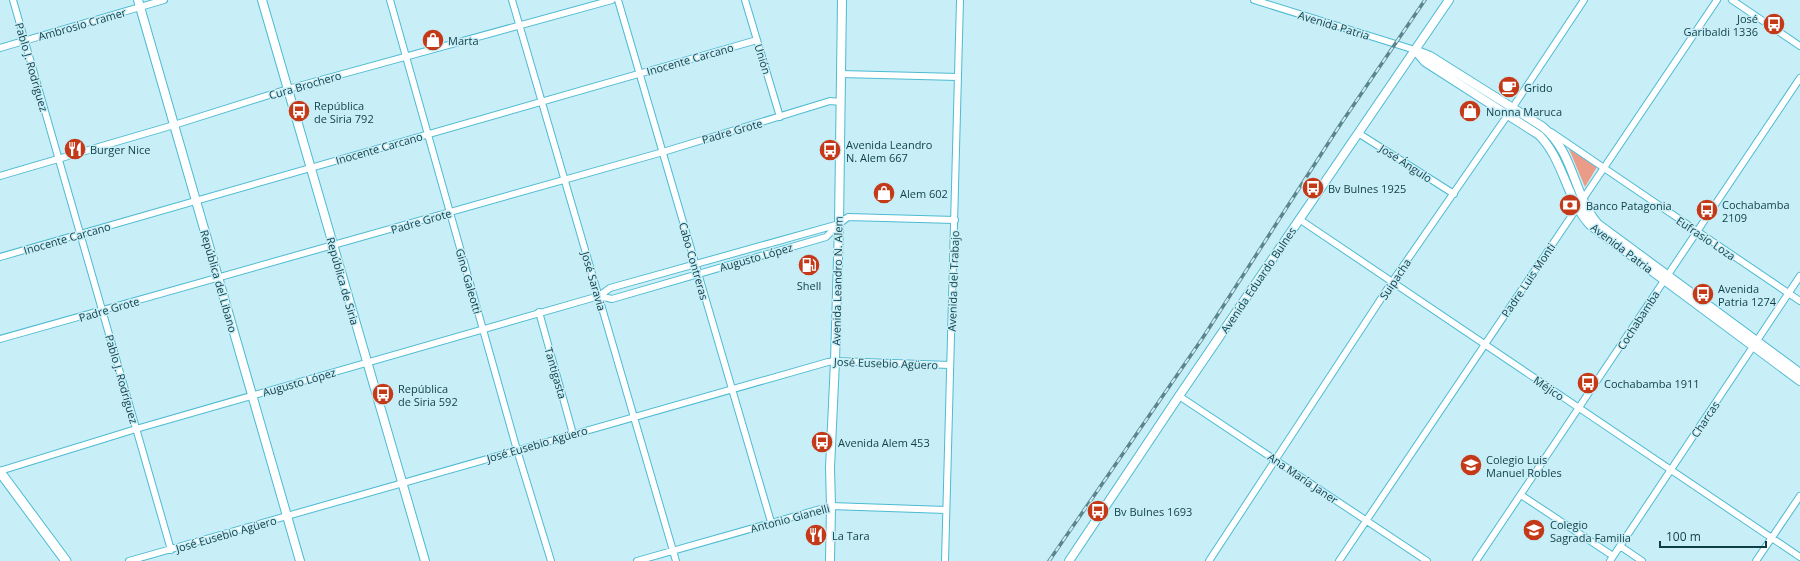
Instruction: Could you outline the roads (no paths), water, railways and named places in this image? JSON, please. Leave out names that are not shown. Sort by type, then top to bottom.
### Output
[{"type":"main road","name":"República de Siria","points":[[262,0],[425,561]]},
{"type":"main road","name":"Avenida Leandro N. Alem","points":[[830,561],[830,468],[839,224],[842,0]]},
{"type":"main road","name":"Avenida Eduardo Bulnes","points":[[1069,561],[1179,396],[1448,0]]},
{"type":"main road","name":"República del Libano","points":[[139,4],[300,561]]},
{"type":"main road","name":"Avenida Patria","points":[[1415,50],[1430,56],[1543,127],[1558,142],[1563,150],[1591,215],[1598,224],[1755,344],[1800,381]]},
{"type":"main road","name":"Avenida Patria","points":[[1415,50],[1425,62],[1507,116],[1539,135],[1546,142],[1556,157],[1577,208],[1590,225],[1666,277]]},
{"type":"main road","name":"Avenida Patria","points":[[1755,344],[1800,373]]},
{"type":"main road","points":[[0,472],[66,561]]},
{"type":"street","name":"Pablo J. Rodríguez","points":[[13,0],[171,550]]},
{"type":"street","name":"Ambrosio Cramer","points":[[0,48],[139,4],[164,0]]},
{"type":"street","name":"Gino Galeotti","points":[[390,0],[482,329],[551,561]]},
{"type":"street","name":"José Saravia","points":[[512,0],[676,561]]},
{"type":"street","name":"Cura Brochero","points":[[0,176],[174,125],[288,89],[612,0]]},
{"type":"street","name":"Cabo Contreras","points":[[618,0],[771,522]]},
{"type":"street","name":"Unión","points":[[745,0],[780,117]]},
{"type":"street","name":"Avenida del Trabajo","points":[[945,561],[960,0]]},
{"type":"street","name":"Avenida Patria","points":[[1254,0],[1415,50]]},
{"type":"street","name":"Suipacha","points":[[1209,561],[1392,282],[1454,194],[1584,0]]},
{"type":"street","name":"Padre Luis Monti","points":[[1339,561],[1717,0]]},
{"type":"street","points":[[1732,0],[1800,46]]},
{"type":"street","name":"Inocente Carcano","points":[[0,257],[757,40]]},
{"type":"street","points":[[841,74],[958,77]]},
{"type":"street","name":"Cochabamba","points":[[1476,561],[1580,409],[1666,277],[1800,78]]},
{"type":"street","name":"Padre Grote","points":[[0,339],[102,312],[663,152],[830,101],[840,102]]},
{"type":"street","name":"Eufrasio Loza","points":[[1543,127],[1800,301]]},
{"type":"street","name":"José Ángulo","points":[[1358,133],[1454,194]]},
{"type":"street","points":[[1556,157],[1563,150],[1573,147]]},
{"type":"street","name":"Augusto López","points":[[599,296],[612,299],[826,236],[848,217],[955,220]]},
{"type":"street","name":"Méjico","points":[[1299,220],[1800,557]]},
{"type":"street","name":"Augusto López","points":[[0,472],[136,429],[599,296],[610,288],[839,224]]},
{"type":"street","name":"Charcas","points":[[1611,559],[1800,276]]},
{"type":"street","name":"Tantigasta","points":[[539,312],[574,434]]},
{"type":"street","name":"José Eusebio Agüero","points":[[129,561],[634,416],[835,361],[950,365]]},
{"type":"street","name":"Ana María Janer","points":[[1179,396],[1427,561]]},
{"type":"street","points":[[1521,495],[1611,559]]},
{"type":"street","points":[[1756,561],[1800,496]]},
{"type":"street","name":"Antonio Gianelli","points":[[637,561],[831,506],[946,510]]},
{"type":"street","points":[[1620,546],[1642,561]]},
{"type":"railway","points":[[1049,561],[1202,339],[1340,125],[1425,0]]},
{"type":"place","name":"José Garibaldi 1336","points":[[1774,24]]},
{"type":"place","name":"Marta","points":[[433,40]]},
{"type":"place","name":"Grido","points":[[1509,87]]},
{"type":"place","name":"República de Siria 792","points":[[299,111]]},
{"type":"place","name":"Nonna Maruca","points":[[1470,111]]},
{"type":"place","name":"Burger Nice","points":[[75,149]]},
{"type":"place","name":"Avenida Leandro N. Alem 667","points":[[830,150]]},
{"type":"place","name":"Bv Bulnes 1925","points":[[1313,188]]},
{"type":"place","name":"Alem 602","points":[[884,193]]},
{"type":"place","name":"Banco Patagonia","points":[[1570,205]]},
{"type":"place","name":"Cochabamba 2109","points":[[1707,210]]},
{"type":"place","name":"Shell","points":[[809,265]]},
{"type":"place","name":"Avenida Patria 1274","points":[[1703,294]]},
{"type":"place","name":"Cochabamba 1911","points":[[1588,383]]},
{"type":"place","name":"República de Siria 592","points":[[383,394]]},
{"type":"place","name":"Avenida Alem 453","points":[[822,442]]},
{"type":"place","name":"Colegio Luis Manuel Robles","points":[[1471,465]]},
{"type":"place","name":"Bv Bulnes 1693","points":[[1098,511]]},
{"type":"place","name":"Colegio Sagrada Familia","points":[[1534,530]]},
{"type":"place","name":"La Tara","points":[[816,535]]}]
